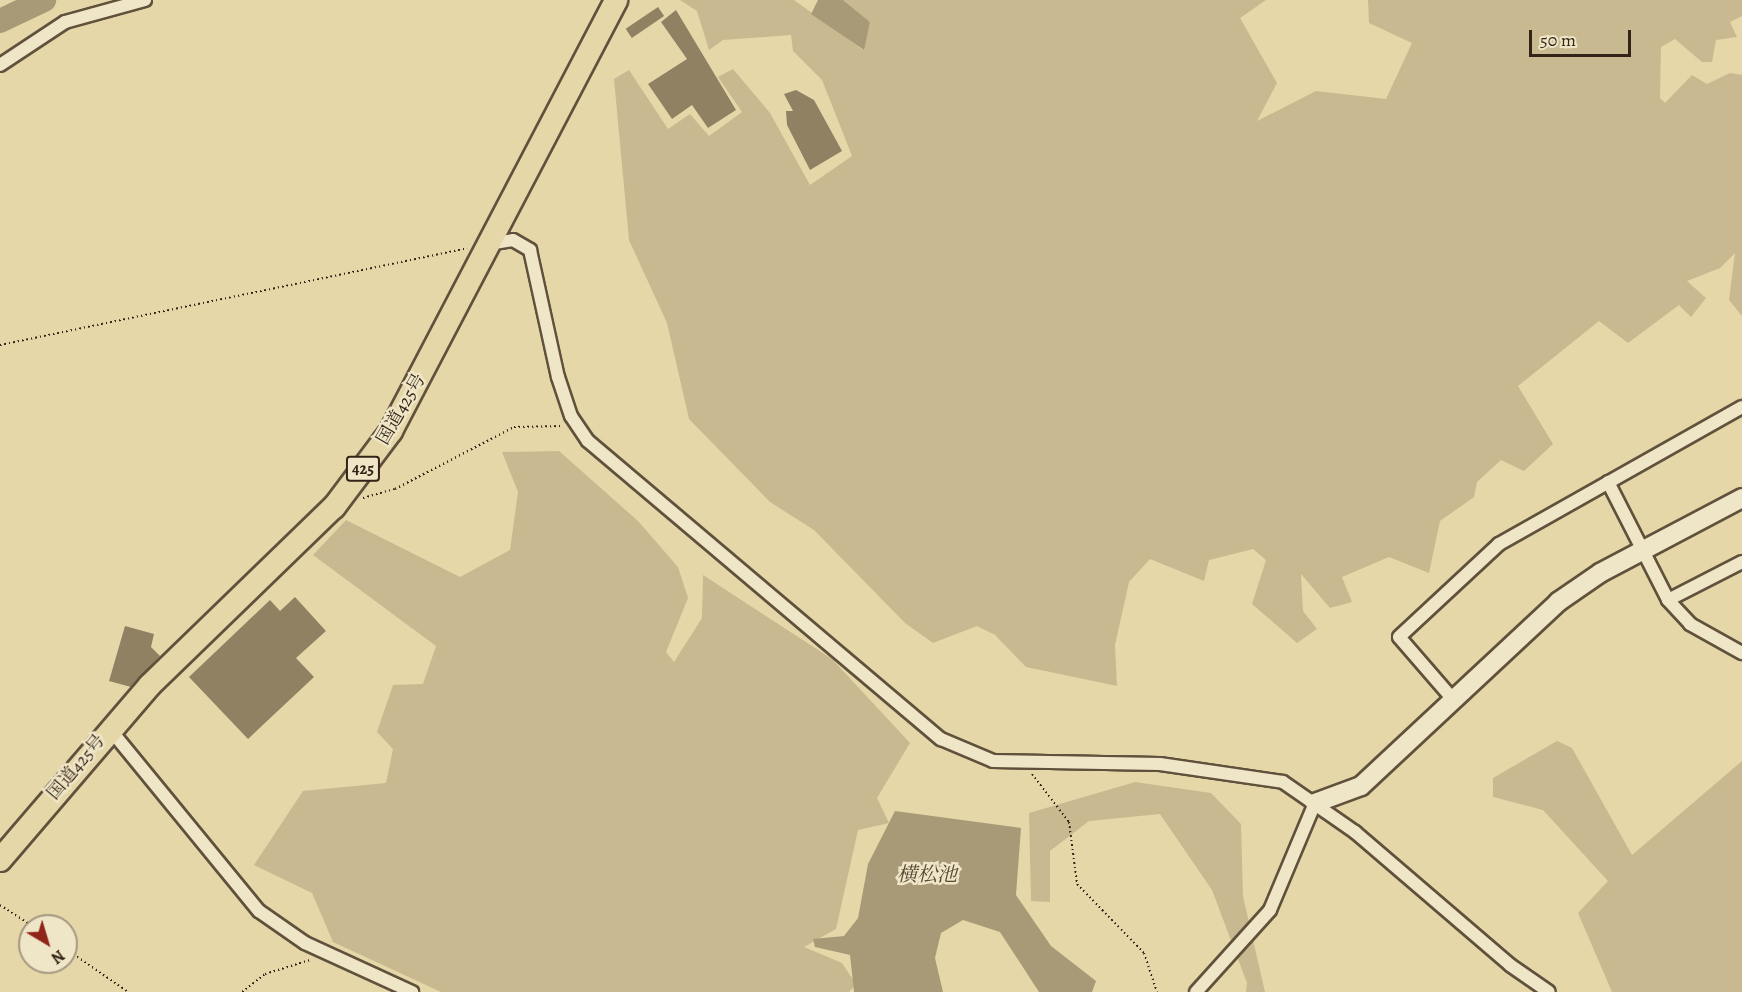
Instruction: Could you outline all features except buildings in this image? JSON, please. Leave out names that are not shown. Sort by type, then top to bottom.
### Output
[{"type":"highway","name":"国道425号","points":[[0,860],[109,728],[334,507],[410,398],[487,244],[616,0]]},
{"type":"street","points":[[0,65],[65,22],[145,0]]},
{"type":"street","points":[[487,244],[513,240],[530,250],[552,356],[578,425],[588,441],[652,490],[701,540],[825,636],[941,739],[975,757],[1023,763],[1160,764],[1283,782],[1315,804],[1549,992]]},
{"type":"street","points":[[1451,697],[1399,637],[1498,544],[1742,407]]},
{"type":"street","points":[[1608,482],[1668,600],[1690,624],[1742,653]]},
{"type":"street","points":[[1196,992],[1270,910],[1315,804],[1361,786],[1451,697],[1558,602],[1742,498]]},
{"type":"street","points":[[1668,600],[1742,562]]},
{"type":"street","points":[[109,728],[259,911],[330,954],[412,992]]},
{"type":"path","points":[[0,345],[487,244]]},
{"type":"path","points":[[334,507],[395,489],[514,427],[578,425]]},
{"type":"path","points":[[1023,763],[1069,822],[1077,884],[1144,953],[1157,992]]},
{"type":"path","points":[[0,905],[18,917]]},
{"type":"path","points":[[242,992],[265,974],[330,954]]},
{"type":"path","points":[[78,957],[128,992]]},
{"type":"shaded area","points":[[680,0],[794,0],[863,50],[870,22],[843,0],[1266,0],[1240,18],[1277,83],[1257,121],[1316,91],[1386,99],[1412,43],[1369,23],[1368,0],[1742,0],[1742,16],[1730,22],[1737,37],[1716,40],[1712,62],[1702,62],[1675,39],[1661,47],[1660,98],[1665,103],[1692,75],[1707,84],[1730,73],[1742,75],[1742,316],[1729,300],[1735,253],[1720,268],[1687,281],[1706,298],[1691,317],[1679,305],[1628,343],[1599,321],[1518,386],[1553,444],[1524,471],[1501,460],[1477,482],[1474,497],[1440,521],[1429,573],[1389,557],[1342,577],[1352,602],[1330,608],[1301,574],[1303,611],[1317,629],[1297,643],[1252,604],[1266,560],[1253,549],[1209,560],[1204,581],[1150,559],[1129,582],[1115,645],[1117,686],[1026,667],[995,635],[977,626],[933,643],[905,623],[814,530],[770,502],[689,419],[667,323],[629,240],[614,79],[629,70],[668,129],[690,114],[709,136],[742,112],[718,77],[733,69],[770,113],[810,185],[852,156],[822,80],[793,51],[791,35],[723,40],[709,50],[697,11]]},
{"type":"shaded area","points":[[559,451],[638,521],[678,567],[688,598],[666,652],[674,662],[702,618],[703,575],[832,659],[910,743],[877,798],[889,823],[858,830],[836,929],[804,947],[842,963],[856,984],[849,992],[441,992],[333,942],[312,893],[254,865],[303,791],[386,783],[393,749],[377,732],[393,685],[423,684],[436,646],[313,555],[346,520],[460,577],[510,550],[518,492],[502,452]]},
{"type":"shaded area","points":[[1557,741],[1572,748],[1632,855],[1742,761],[1742,992],[1612,992],[1578,913],[1608,881],[1543,810],[1493,797],[1493,778]]},
{"type":"shaded area","points":[[1135,782],[1211,793],[1241,824],[1243,896],[1265,992],[1246,992],[1247,983],[1212,890],[1160,814],[1089,821],[1050,851],[1050,902],[1031,901],[1029,813]]},
{"type":"water","points":[[818,0],[843,0],[870,22],[864,50],[811,14]]},
{"type":"water","name":"横松池","points":[[895,811],[1021,828],[1016,895],[1051,946],[1096,981],[1092,992],[1039,992],[1000,932],[963,920],[941,933],[935,958],[943,992],[854,992],[850,955],[815,947],[813,939],[844,936],[858,918],[868,864]]},
{"type":"waterway","points":[[0,21],[44,0]]}]
